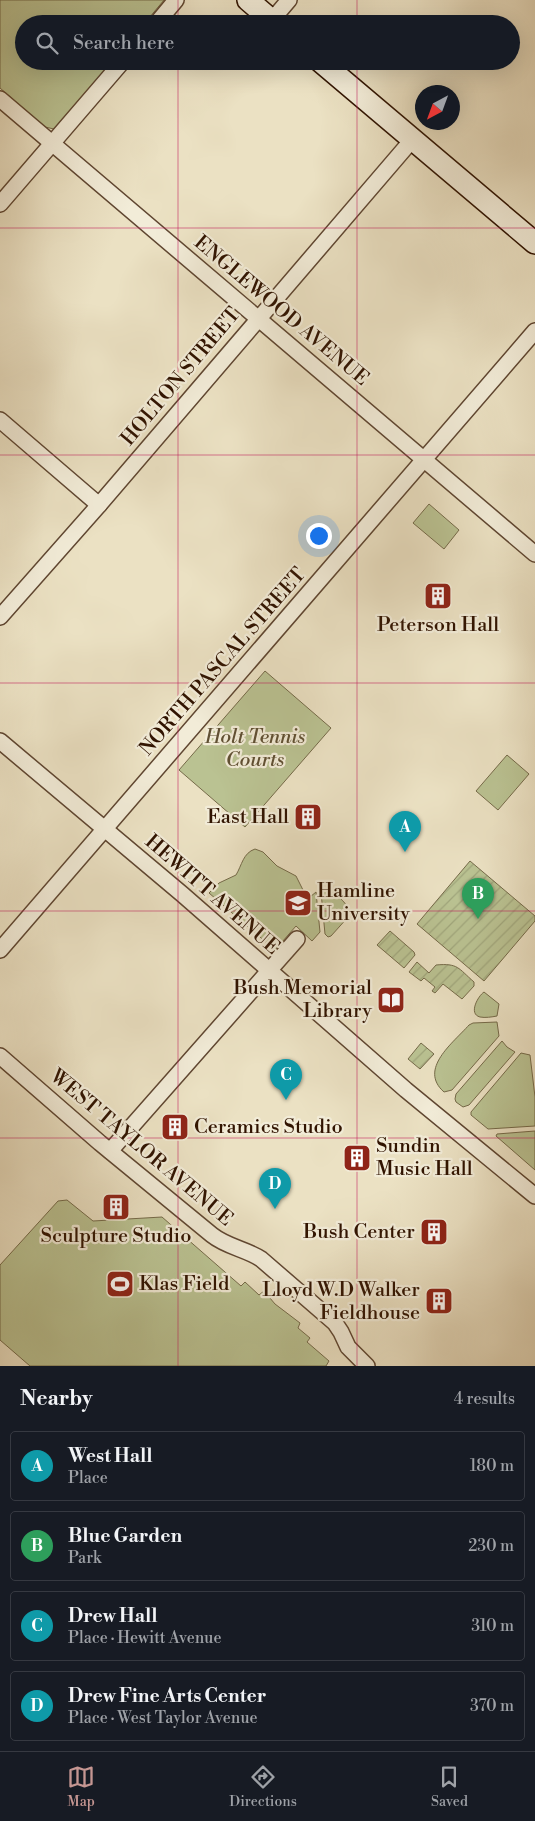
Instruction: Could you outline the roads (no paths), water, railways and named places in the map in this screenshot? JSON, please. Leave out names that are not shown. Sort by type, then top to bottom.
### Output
[{"type":"street","points":[[164,15],[176,0]]},
{"type":"street","points":[[248,0],[266,15]]},
{"type":"street","points":[[279,15],[289,0]]},
{"type":"street","points":[[0,204],[115,70]]},
{"type":"street","points":[[330,70],[535,243]]},
{"type":"street","name":"ENGLEWOOD AVENUE","points":[[0,99],[535,554]]},
{"type":"street","name":"HOLTON STREET","points":[[0,617],[99,505],[412,140]]},
{"type":"street","name":"NORTH PASCAL STREET","points":[[0,950],[535,331]]},
{"type":"street","points":[[0,420],[99,505]]},
{"type":"street","name":"HEWITT AVENUE","points":[[0,741],[105,829],[406,1090],[535,1196]]},
{"type":"street","points":[[110,1151],[297,939]]},
{"type":"street","name":"WEST TAYLOR AVENUE","points":[[0,1056],[110,1151],[218,1240],[261,1259],[335,1323],[342,1332],[348,1347],[367,1366]]},
{"type":"place","name":"Peterson Hall","points":[[438,596]]},
{"type":"place","name":"East Hall","points":[[308,817]]},
{"type":"place","name":"West Hall","points":[[405,852]]},
{"type":"place","name":"Hamline University","points":[[298,903]]},
{"type":"place","name":"Blue Garden","points":[[478,919]]},
{"type":"place","name":"Bush Memorial Library","points":[[391,1000]]},
{"type":"place","name":"Drew Hall","points":[[286,1100]]},
{"type":"place","name":"Ceramics Studio","points":[[175,1127]]},
{"type":"place","name":"Sundin Music Hall","points":[[357,1158]]},
{"type":"place","name":"Sculpture Studio","points":[[116,1207]]},
{"type":"place","name":"Drew Fine Arts Center","points":[[275,1209]]},
{"type":"place","name":"Bush Center","points":[[434,1232]]},
{"type":"place","name":"Klas Field","points":[[120,1284]]},
{"type":"place","name":"Lloyd W.D Walker Fieldhouse","points":[[439,1301]]},
{"type":"park label","name":"Holt Tennis Courts","points":[[255,748]]}]
